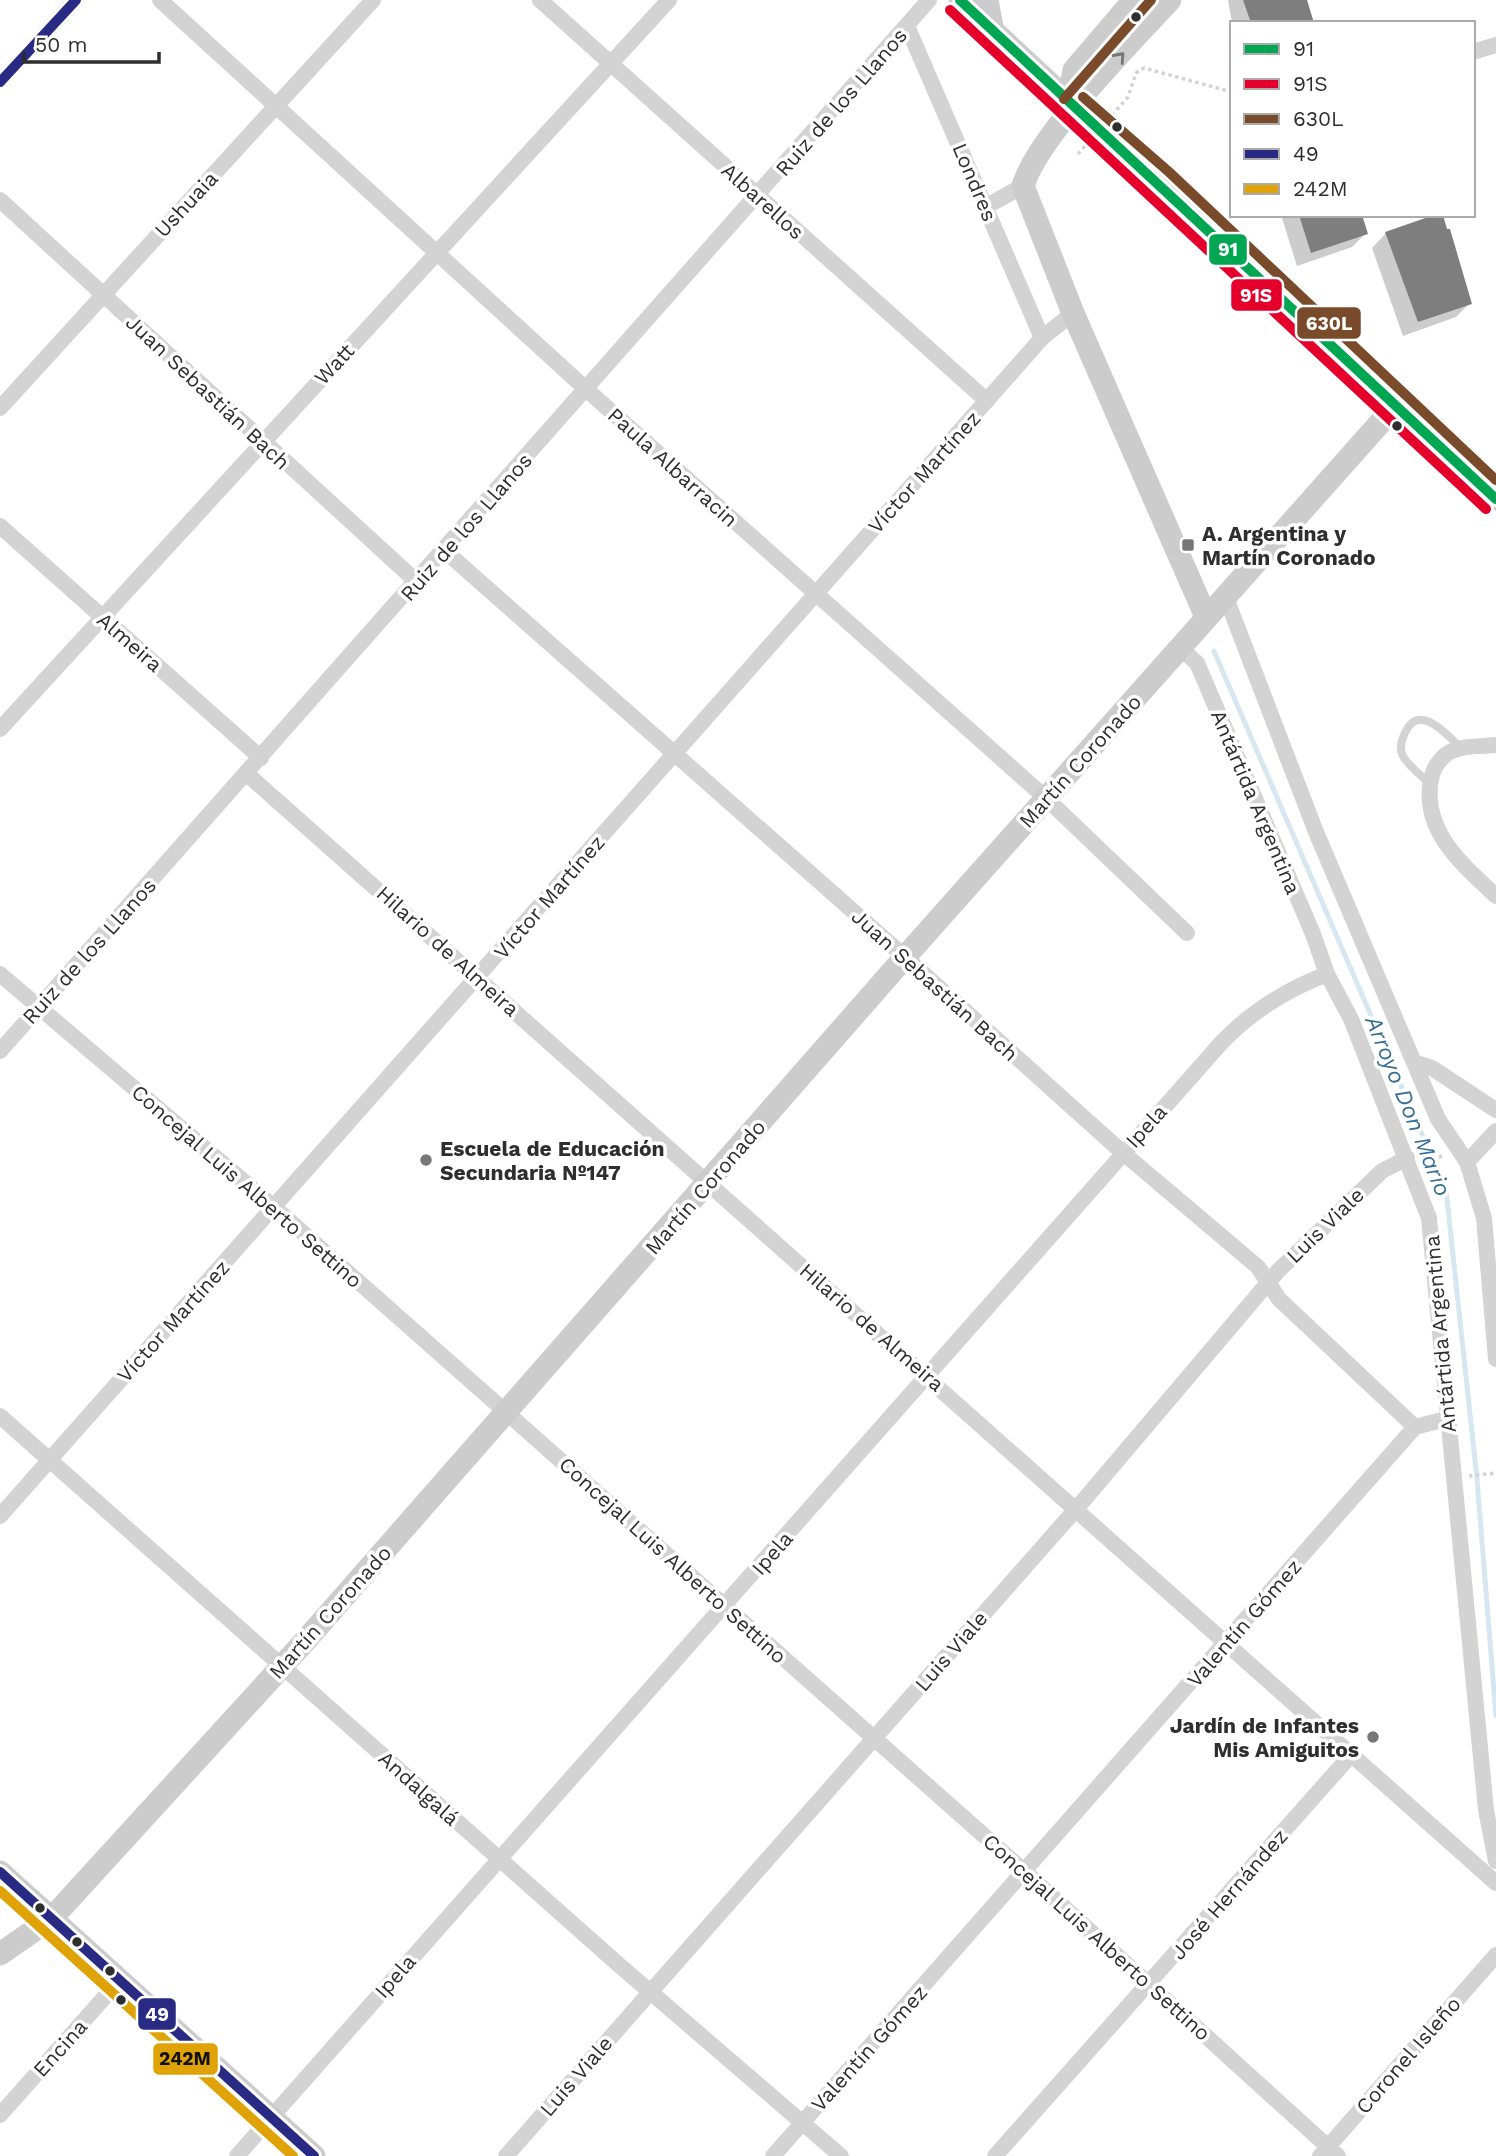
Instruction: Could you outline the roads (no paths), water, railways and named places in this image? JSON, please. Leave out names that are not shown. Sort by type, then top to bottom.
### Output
[{"type":"street","points":[[0,82],[76,0]]},
{"type":"street","name":"Paula Albarracin","points":[[160,0],[587,390],[1048,800],[1187,933]]},
{"type":"street","name":"Ushuaia","points":[[0,408],[373,0]]},
{"type":"street","name":"Albarellos","points":[[540,0],[987,401]]},
{"type":"street","name":"Watt","points":[[0,729],[669,0]]},
{"type":"street","name":"Ruiz de los Llanos","points":[[0,1051],[758,197],[929,0]]},
{"type":"street","points":[[960,0],[1496,499]]},
{"type":"street","points":[[987,0],[993,32]]},
{"type":"street","points":[[1074,108],[1071,86],[1074,70],[1134,0]]},
{"type":"street","points":[[1170,0],[1074,108],[1027,172],[1023,186],[1073,313],[1206,617]]},
{"type":"street","name":"Londres","points":[[907,26],[1042,338]]},
{"type":"street","points":[[1475,51],[1496,45]]},
{"type":"street","points":[[985,207],[1023,186]]},
{"type":"street","name":"Juan Sebastián Bach","points":[[0,200],[262,443],[417,582]]},
{"type":"street","name":"Víctor Martínez","points":[[0,1516],[1042,338],[1073,313]]},
{"type":"street","name":"Martín Coronado","points":[[0,1954],[52,1918],[282,1666],[905,957],[1048,800],[1225,595],[1396,405]]},
{"type":"street","name":"Almeira","points":[[0,526],[261,758]]},
{"type":"street","name":"Juan Sebastián Bach","points":[[445,551],[1122,1152],[1258,1267],[1279,1298],[1415,1427]]},
{"type":"street","name":"Antártida Argentina","points":[[1225,595],[1316,832],[1438,1119],[1467,1162],[1484,1218],[1496,1359]]},
{"type":"street","name":"Antártida Argentina","points":[[1180,648],[1197,663],[1313,934],[1327,974],[1351,1019],[1413,1162],[1424,1200],[1433,1242],[1446,1419],[1486,1810],[1496,1861]]},
{"type":"street","points":[[1496,746],[1461,748],[1444,755],[1433,770],[1430,784],[1434,821],[1442,840],[1496,897]]},
{"type":"street","name":"Hilario de Almeira","points":[[247,774],[1228,1641],[1351,1755],[1496,1883]]},
{"type":"street","name":"Concejal Luis Alberto Settino","points":[[0,974],[275,1208],[874,1738],[1150,1984],[1329,2153]]},
{"type":"street","name":"Ipela","points":[[237,2156],[498,1858],[724,1608],[1122,1152],[1235,1029],[1291,989],[1327,974]]},
{"type":"street","points":[[1416,1063],[1432,1068],[1496,1110]]},
{"type":"street","points":[[1467,1162],[1496,1131]]},
{"type":"street","name":"Luis Viale","points":[[506,2156],[1077,1508],[1269,1282],[1382,1171],[1413,1162]]},
{"type":"street","name":"Andalgalá","points":[[0,1416],[498,1858],[841,2156]]},
{"type":"street","points":[[1415,1427],[1446,1419]]},
{"type":"street","name":"Valentín Gómez","points":[[773,2156],[1415,1427]]},
{"type":"street","name":"José Hernández","points":[[995,2156],[1351,1755]]},
{"type":"street","points":[[0,1872],[314,2156]]},
{"type":"street","name":"Coronel Isleño","points":[[1329,2153],[1496,1955]]},
{"type":"street","name":"Encina","points":[[0,2115],[119,1981]]},
{"type":"lane","points":[[1430,784],[1402,754],[1400,747],[1408,726],[1422,718],[1435,723],[1461,748]]},
{"type":"waterway","name":"Arroyo Don Mario","points":[[1214,651],[1446,1190],[1477,1479],[1496,1716]]},
{"type":"place","name":"A. Argentina y Martín Coronado","points":[[1188,545]]},
{"type":"place","name":"Escuela de Educación Secundaria Nº147","points":[[426,1160]]},
{"type":"place","name":"Jardín de Infantes Mis Amiguitos","points":[[1373,1737]]}]
